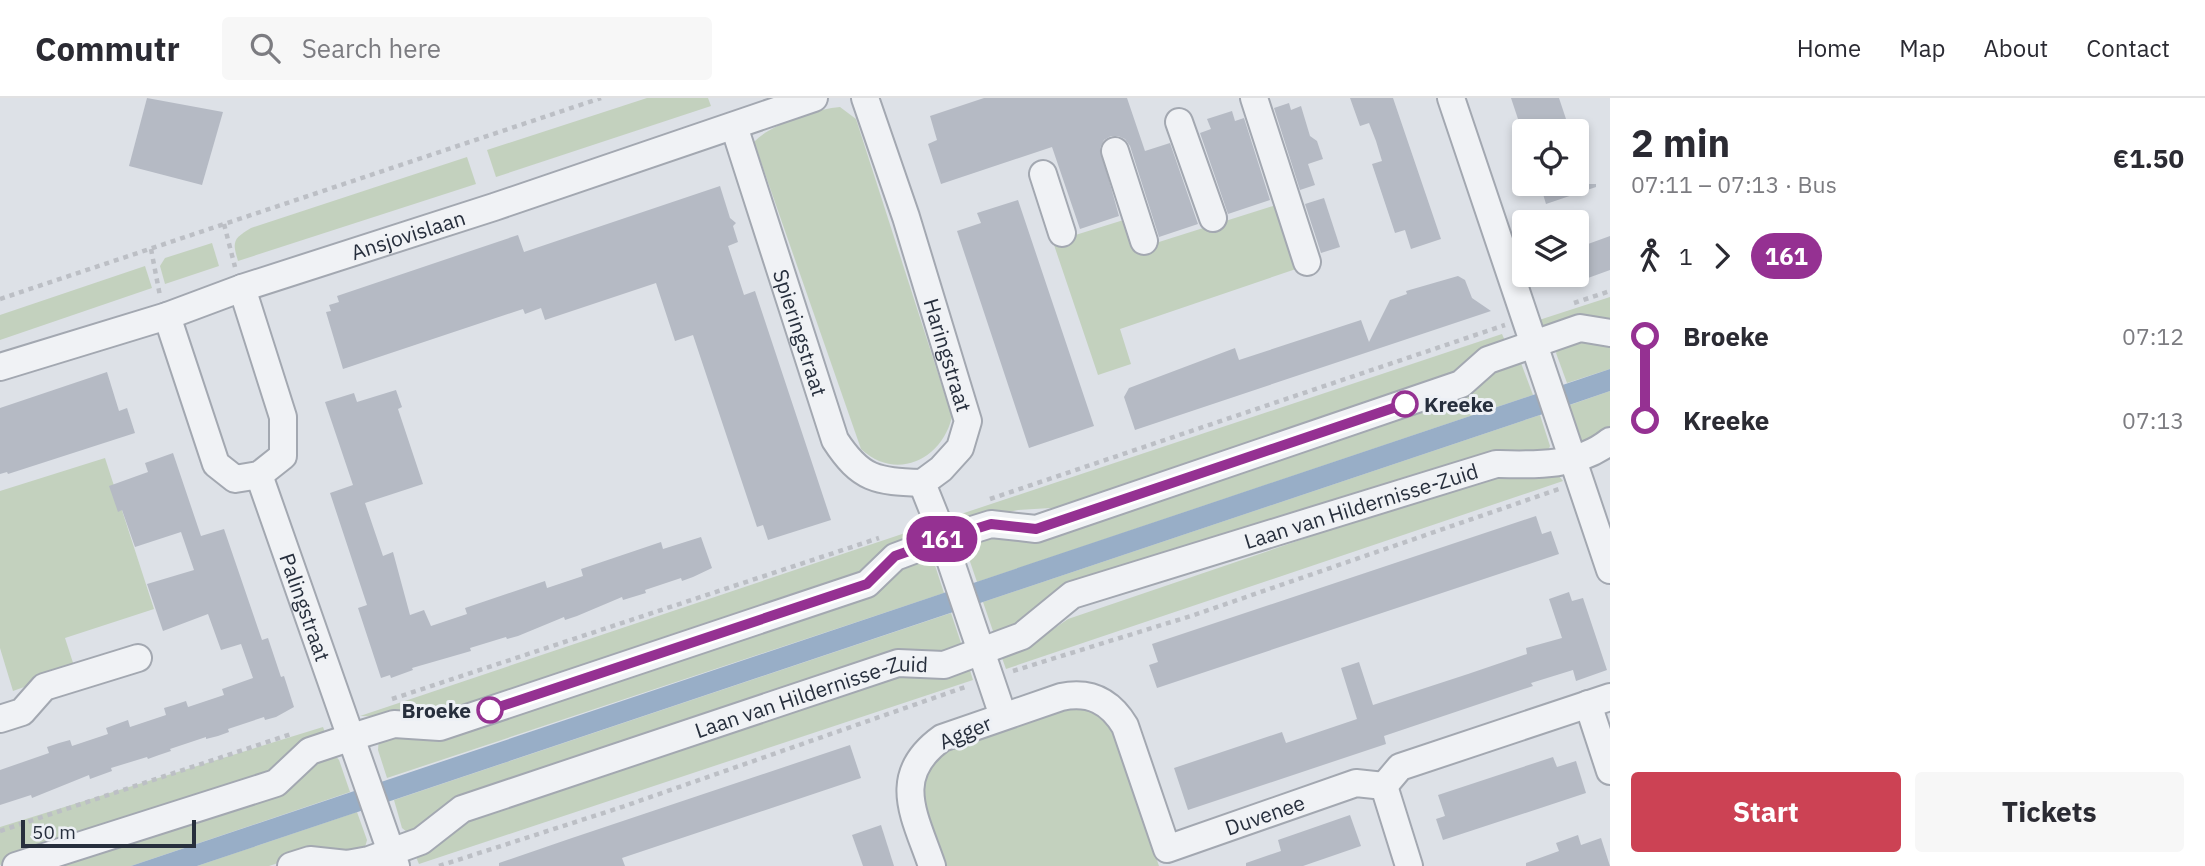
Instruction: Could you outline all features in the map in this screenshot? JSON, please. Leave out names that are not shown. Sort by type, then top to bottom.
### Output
[{"type":"street","name":"Ansjovislaan","points":[[0,367],[167,316],[242,288],[507,203],[814,98]]},
{"type":"street","name":"Haringstraat","points":[[865,98],[906,217],[968,421],[960,448],[941,469],[922,482]]},
{"type":"street","points":[[1254,98],[1307,262]]},
{"type":"street","points":[[1451,98],[1610,570]]},
{"type":"street","points":[[1179,122],[1213,218]]},
{"type":"street","name":"Spieringstraat","points":[[734,126],[835,440],[850,463],[868,475],[892,482],[922,482]]},
{"type":"street","points":[[1115,151],[1144,241]]},
{"type":"street","points":[[1043,174],[1062,233]]},
{"type":"street","points":[[167,316],[216,464],[235,479],[259,475],[284,456],[284,417],[242,288]]},
{"type":"street","points":[[16,866],[276,783],[310,751],[352,737],[394,724],[440,727],[867,584],[895,556],[943,539],[991,524],[1036,529],[1461,384],[1488,360],[1580,328],[1610,333]]},
{"type":"street","name":"Laan van Hildernisse-Zuid","points":[[292,866],[310,860],[347,864],[394,859],[462,809],[898,663],[944,665],[1023,636],[1072,595],[1496,464],[1549,465],[1576,470],[1610,441]]},
{"type":"street","name":"Palingstraat","points":[[259,475],[352,737]]},
{"type":"street","points":[[922,482],[1003,716]]},
{"type":"street","points":[[0,719],[22,712],[44,687],[138,659]]},
{"type":"street","name":"Duvenee","points":[[1003,716],[1076,694],[1092,696],[1106,703],[1117,713],[1125,726],[1169,857],[1356,783],[1384,786]]},
{"type":"street","points":[[1409,866],[1384,786],[1401,767],[1599,701],[1610,771]]},
{"type":"street","name":"Agger","points":[[932,866],[911,803],[910,784],[915,765],[926,749],[942,738],[1003,716]]},
{"type":"street","points":[[352,737],[394,859]]},
{"type":"path","points":[[0,299],[601,98]]},
{"type":"path","points":[[224,224],[242,288]]},
{"type":"path","points":[[151,249],[167,316]]},
{"type":"path","points":[[1571,304],[1610,291]]},
{"type":"path","points":[[979,502],[1525,319]]},
{"type":"path","points":[[439,866],[622,807],[990,679],[1194,615],[1576,470]]},
{"type":"path","points":[[381,703],[884,536]]},
{"type":"path","points":[[0,831],[293,733]]},
{"type":"green space","points":[[647,98],[708,98],[711,106],[496,177],[487,150]]},
{"type":"green space","points":[[840,107],[856,119],[952,417],[938,445],[927,455],[902,465],[874,459],[861,449],[754,142],[771,129],[794,118]]},
{"type":"green space","points":[[467,157],[476,184],[238,261],[236,241],[251,228]]},
{"type":"green space","points":[[1276,205],[1296,269],[1120,329],[1131,364],[1098,375],[1053,242],[1130,218],[1140,248]]},
{"type":"green space","points":[[212,243],[219,266],[165,284],[160,266],[165,258]]},
{"type":"green space","points":[[145,266],[152,288],[0,340],[0,315]]},
{"type":"green space","points":[[1610,297],[1610,322],[1539,329],[1536,321]]},
{"type":"green space","points":[[1502,334],[1506,343],[1453,382],[1067,507],[1018,510],[957,523],[955,516]]},
{"type":"green space","points":[[1578,336],[1610,341],[1610,369],[1567,383],[1556,353],[1561,342]]},
{"type":"green space","points":[[1507,360],[1521,363],[1533,395],[977,582],[963,541]]},
{"type":"green space","points":[[1610,391],[1610,429],[1578,449],[1564,407]]},
{"type":"green space","points":[[1540,415],[1550,446],[1546,456],[994,634],[983,602]]},
{"type":"green space","points":[[105,458],[154,609],[65,638],[75,669],[13,691],[0,648],[0,491]]},
{"type":"green space","points":[[1559,476],[1563,481],[1006,669],[1002,658],[1029,646],[1068,619],[1465,484],[1491,478]]},
{"type":"green space","points":[[923,527],[925,534],[855,578],[467,708],[419,718],[360,716]]},
{"type":"green space","points":[[931,553],[944,593],[387,778],[378,750],[379,738],[880,588],[906,565]]},
{"type":"green space","points":[[951,613],[962,646],[412,836],[402,828],[394,800]]},
{"type":"green space","points":[[969,667],[973,680],[419,864],[416,857],[466,820],[906,673]]},
{"type":"green space","points":[[1085,702],[1112,725],[1159,866],[945,866],[927,823],[921,795],[926,768],[935,754]]},
{"type":"green space","points":[[323,727],[327,738],[263,777],[0,865],[0,827]]},
{"type":"green space","points":[[333,753],[339,760],[350,792],[131,866],[55,866]]},
{"type":"green space","points":[[357,812],[367,840],[364,851],[306,854],[269,866],[197,866]]},
{"type":"water","points":[[1610,369],[1610,391],[1540,415],[197,866],[131,866]]},
{"type":"building","points":[[147,98],[223,112],[202,185],[129,166]]},
{"type":"building","points":[[984,98],[1127,98],[1145,151],[1170,143],[1198,224],[1159,237],[1130,146],[1125,139],[1118,136],[1104,140],[1100,148],[1119,216],[1080,229],[1052,147],[941,184],[928,144],[937,140],[930,116]]},
{"type":"building","points":[[1350,98],[1393,98],[1441,239],[1411,249],[1405,230],[1395,233],[1372,164],[1382,161],[1376,141],[1369,123],[1360,126]]},
{"type":"building","points":[[1511,98],[1559,98],[1566,119],[1518,119]]},
{"type":"building","points":[[1289,103],[1291,110],[1301,106],[1310,136],[1317,141],[1323,159],[1308,164],[1315,185],[1300,190],[1274,108]]},
{"type":"building","points":[[1232,111],[1235,121],[1244,118],[1270,200],[1228,214],[1200,133],[1211,129],[1207,119]]},
{"type":"building","points":[[720,186],[730,218],[736,223],[733,226],[738,242],[728,246],[744,295],[755,291],[831,520],[768,540],[763,525],[757,527],[693,335],[675,341],[656,283],[545,320],[541,308],[525,314],[523,309],[343,369],[326,312],[331,311],[329,305],[339,302],[337,296],[518,235],[524,252]]},
{"type":"building","points":[[1544,196],[1570,196],[1546,204]]},
{"type":"building","points":[[1324,198],[1340,247],[1321,253],[1305,204]]},
{"type":"building","points":[[1018,200],[1094,426],[1029,448],[957,231],[981,223],[977,213]]},
{"type":"building","points":[[1610,236],[1610,270],[1589,278],[1589,244]]},
{"type":"building","points":[[1458,276],[1465,280],[1472,298],[1491,311],[1135,430],[1124,397],[1129,388],[1235,348],[1239,360],[1361,320],[1369,342],[1390,300],[1407,294],[1406,291]]},
{"type":"building","points":[[107,372],[119,411],[127,408],[135,433],[8,474],[0,474],[0,408]]},
{"type":"building","points":[[396,390],[402,407],[398,409],[423,484],[365,503],[383,556],[393,552],[410,615],[424,610],[431,626],[467,614],[465,608],[545,581],[547,588],[583,576],[581,569],[661,542],[663,549],[701,537],[712,568],[682,581],[681,578],[645,590],[646,593],[623,600],[622,597],[565,620],[564,617],[518,636],[470,648],[471,651],[412,668],[413,670],[391,678],[390,675],[381,678],[358,608],[367,605],[330,493],[353,485],[325,402],[354,393],[357,402]]},
{"type":"building","points":[[173,453],[201,536],[224,529],[262,640],[268,638],[294,707],[276,717],[265,720],[264,717],[228,729],[229,732],[218,736],[206,737],[148,759],[147,757],[111,768],[112,771],[90,779],[89,775],[32,798],[31,795],[0,805],[0,770],[49,753],[47,747],[70,740],[72,746],[108,734],[106,728],[128,720],[130,727],[166,715],[164,708],[186,701],[188,707],[224,695],[222,689],[253,678],[241,644],[221,650],[208,614],[163,631],[147,584],[194,570],[181,532],[135,547],[122,510],[118,512],[109,486],[148,472],[145,463]]},
{"type":"building","points":[[1536,516],[1542,534],[1551,531],[1559,554],[1157,688],[1149,665],[1158,662],[1152,644]]},
{"type":"building","points":[[1569,592],[1572,601],[1583,598],[1607,670],[1576,681],[1573,670],[1531,683],[1533,686],[1384,736],[1386,744],[1188,810],[1174,768],[1282,732],[1286,743],[1357,719],[1341,668],[1359,662],[1373,705],[1468,674],[1527,654],[1526,648],[1562,638],[1549,599]]},
{"type":"building","points":[[850,745],[861,778],[622,858],[625,866],[499,866],[499,863]]},
{"type":"building","points":[[1553,757],[1557,767],[1576,761],[1586,793],[1443,840],[1436,819],[1445,816],[1438,795]]},
{"type":"building","points":[[1350,815],[1361,846],[1303,866],[1246,866],[1246,863],[1281,851],[1278,840]]},
{"type":"building","points":[[881,825],[894,866],[863,866],[852,835]]},
{"type":"building","points":[[1578,835],[1581,845],[1601,838],[1610,866],[1526,866],[1526,863],[1559,851],[1556,843]]},
{"type":"bus line","name":"161","points":[[490,710],[867,584],[895,556],[943,539],[991,524],[1036,529],[1405,404]]},
{"type":"place","name":"Kreeke","points":[[1405,404]]},
{"type":"place","name":"Broeke","points":[[490,710]]}]
